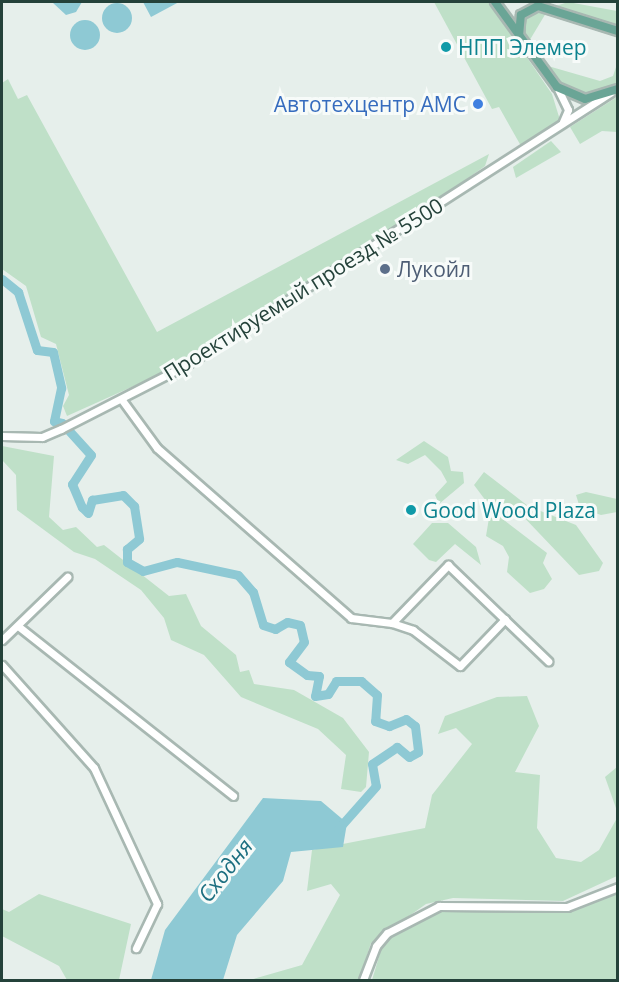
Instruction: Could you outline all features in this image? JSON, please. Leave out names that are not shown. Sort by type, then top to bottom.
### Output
[{"type":"main road","points":[[495,2],[519,40],[557,87],[585,99],[615,90]]},
{"type":"main road","points":[[519,40],[521,15],[540,4],[618,31]]},
{"type":"street","points":[[557,87],[568,110],[561,125]]},
{"type":"street","name":"Проектируемый проезд № 5500","points":[[2,436],[42,437],[61,429],[122,400],[239,334],[615,90]]},
{"type":"street","points":[[122,400],[157,448],[328,602],[351,618],[392,623],[414,630],[460,666],[505,619]]},
{"type":"street","points":[[392,623],[448,565],[548,661]]},
{"type":"street","points":[[2,640],[67,578]]},
{"type":"street","points":[[18,626],[233,796]]},
{"type":"street","points":[[2,665],[94,768],[157,904],[136,948]]},
{"type":"street","points":[[363,981],[376,946],[387,933],[439,906],[567,907],[618,887]]},
{"type":"green space","points":[[434,2],[489,2],[552,94],[560,120],[521,146],[499,107],[492,109]]},
{"type":"green space","points":[[568,2],[617,11],[617,26],[556,6]]},
{"type":"green space","points":[[540,11],[546,13],[528,43],[522,21]]},
{"type":"green space","points":[[617,64],[617,83],[594,94],[576,94],[562,86],[548,66],[600,81],[613,76]]},
{"type":"green space","points":[[8,79],[18,99],[27,95],[157,332],[489,154],[485,166],[460,184],[268,310],[165,372],[67,416],[63,406],[69,395],[56,344],[41,337],[26,286],[2,269],[2,83]]},
{"type":"green space","points":[[617,97],[617,132],[602,131],[580,144],[570,127]]},
{"type":"green space","points":[[551,141],[561,152],[516,178],[513,167]]},
{"type":"green space","points":[[424,441],[448,457],[451,471],[463,472],[464,483],[439,504],[435,495],[447,482],[441,471],[425,455],[408,464],[396,460]]},
{"type":"green space","points":[[2,446],[54,456],[49,517],[63,530],[76,527],[97,547],[104,545],[169,596],[186,594],[201,626],[236,655],[240,672],[249,670],[254,684],[294,690],[343,718],[369,752],[366,787],[361,792],[341,789],[346,755],[318,729],[241,697],[204,655],[171,640],[164,618],[141,590],[95,559],[74,552],[17,510],[16,475],[2,460]]},
{"type":"green space","points":[[484,472],[528,506],[576,525],[603,563],[599,571],[579,575],[518,511],[486,501],[474,485]]},
{"type":"green space","points":[[586,492],[617,499],[617,512],[601,515],[580,508],[576,495]]},
{"type":"green space","points":[[500,517],[547,553],[543,563],[552,579],[544,589],[530,593],[507,572],[509,557],[503,546],[486,536],[489,518]]},
{"type":"green space","points":[[432,523],[448,523],[476,547],[481,565],[455,544],[436,562],[429,560],[413,544]]},
{"type":"green space","points":[[527,696],[539,726],[515,772],[540,775],[537,828],[556,858],[581,862],[599,850],[617,818],[617,876],[563,901],[453,898],[426,904],[371,943],[359,980],[250,980],[302,965],[340,895],[331,884],[307,891],[312,850],[425,828],[432,795],[472,744],[456,728],[438,734],[445,716],[497,697]]},
{"type":"green space","points":[[617,767],[617,811],[605,777]]},
{"type":"green space","points":[[617,889],[617,980],[372,980],[384,940],[408,922],[447,906],[571,910]]},
{"type":"green space","points":[[39,894],[131,924],[119,980],[67,980],[59,966],[2,936],[2,909],[9,912]]},
{"type":"water","points":[[52,2],[82,2],[76,12],[66,15]]},
{"type":"water","points":[[143,2],[179,2],[151,17]]},
{"type":"water","points":[[117,3],[128,7],[132,18],[128,29],[117,33],[106,29],[102,18],[106,7]]},
{"type":"water","points":[[85,20],[96,24],[100,35],[96,46],[85,50],[74,46],[70,35],[74,24]]},
{"type":"water","points":[[263,798],[321,801],[347,823],[343,847],[291,852],[283,881],[237,935],[223,980],[151,980],[165,930]]},
{"type":"waterway","name":"Сходня","points":[[2,279],[18,292],[37,350],[53,352],[61,388],[54,421],[62,423],[91,455],[72,484],[82,507],[88,513],[92,500],[123,495],[134,506],[139,539],[127,549],[127,562],[143,571],[177,562],[238,575],[253,592],[263,625],[275,629],[287,622],[300,625],[304,642],[289,662],[307,675],[319,676],[315,696],[328,694],[336,681],[361,681],[377,695],[375,721],[389,726],[406,719],[415,726],[418,752],[409,757],[397,747],[372,764],[376,786],[338,829]]},
{"type":"place","name":"НПП Элемер","points":[[446,47]]},
{"type":"place","name":"Автотехцентр АМС","points":[[478,104]]},
{"type":"place","name":"Лукойл","points":[[385,269]]},
{"type":"place","name":"Good Wood Plaza","points":[[411,510]]}]
